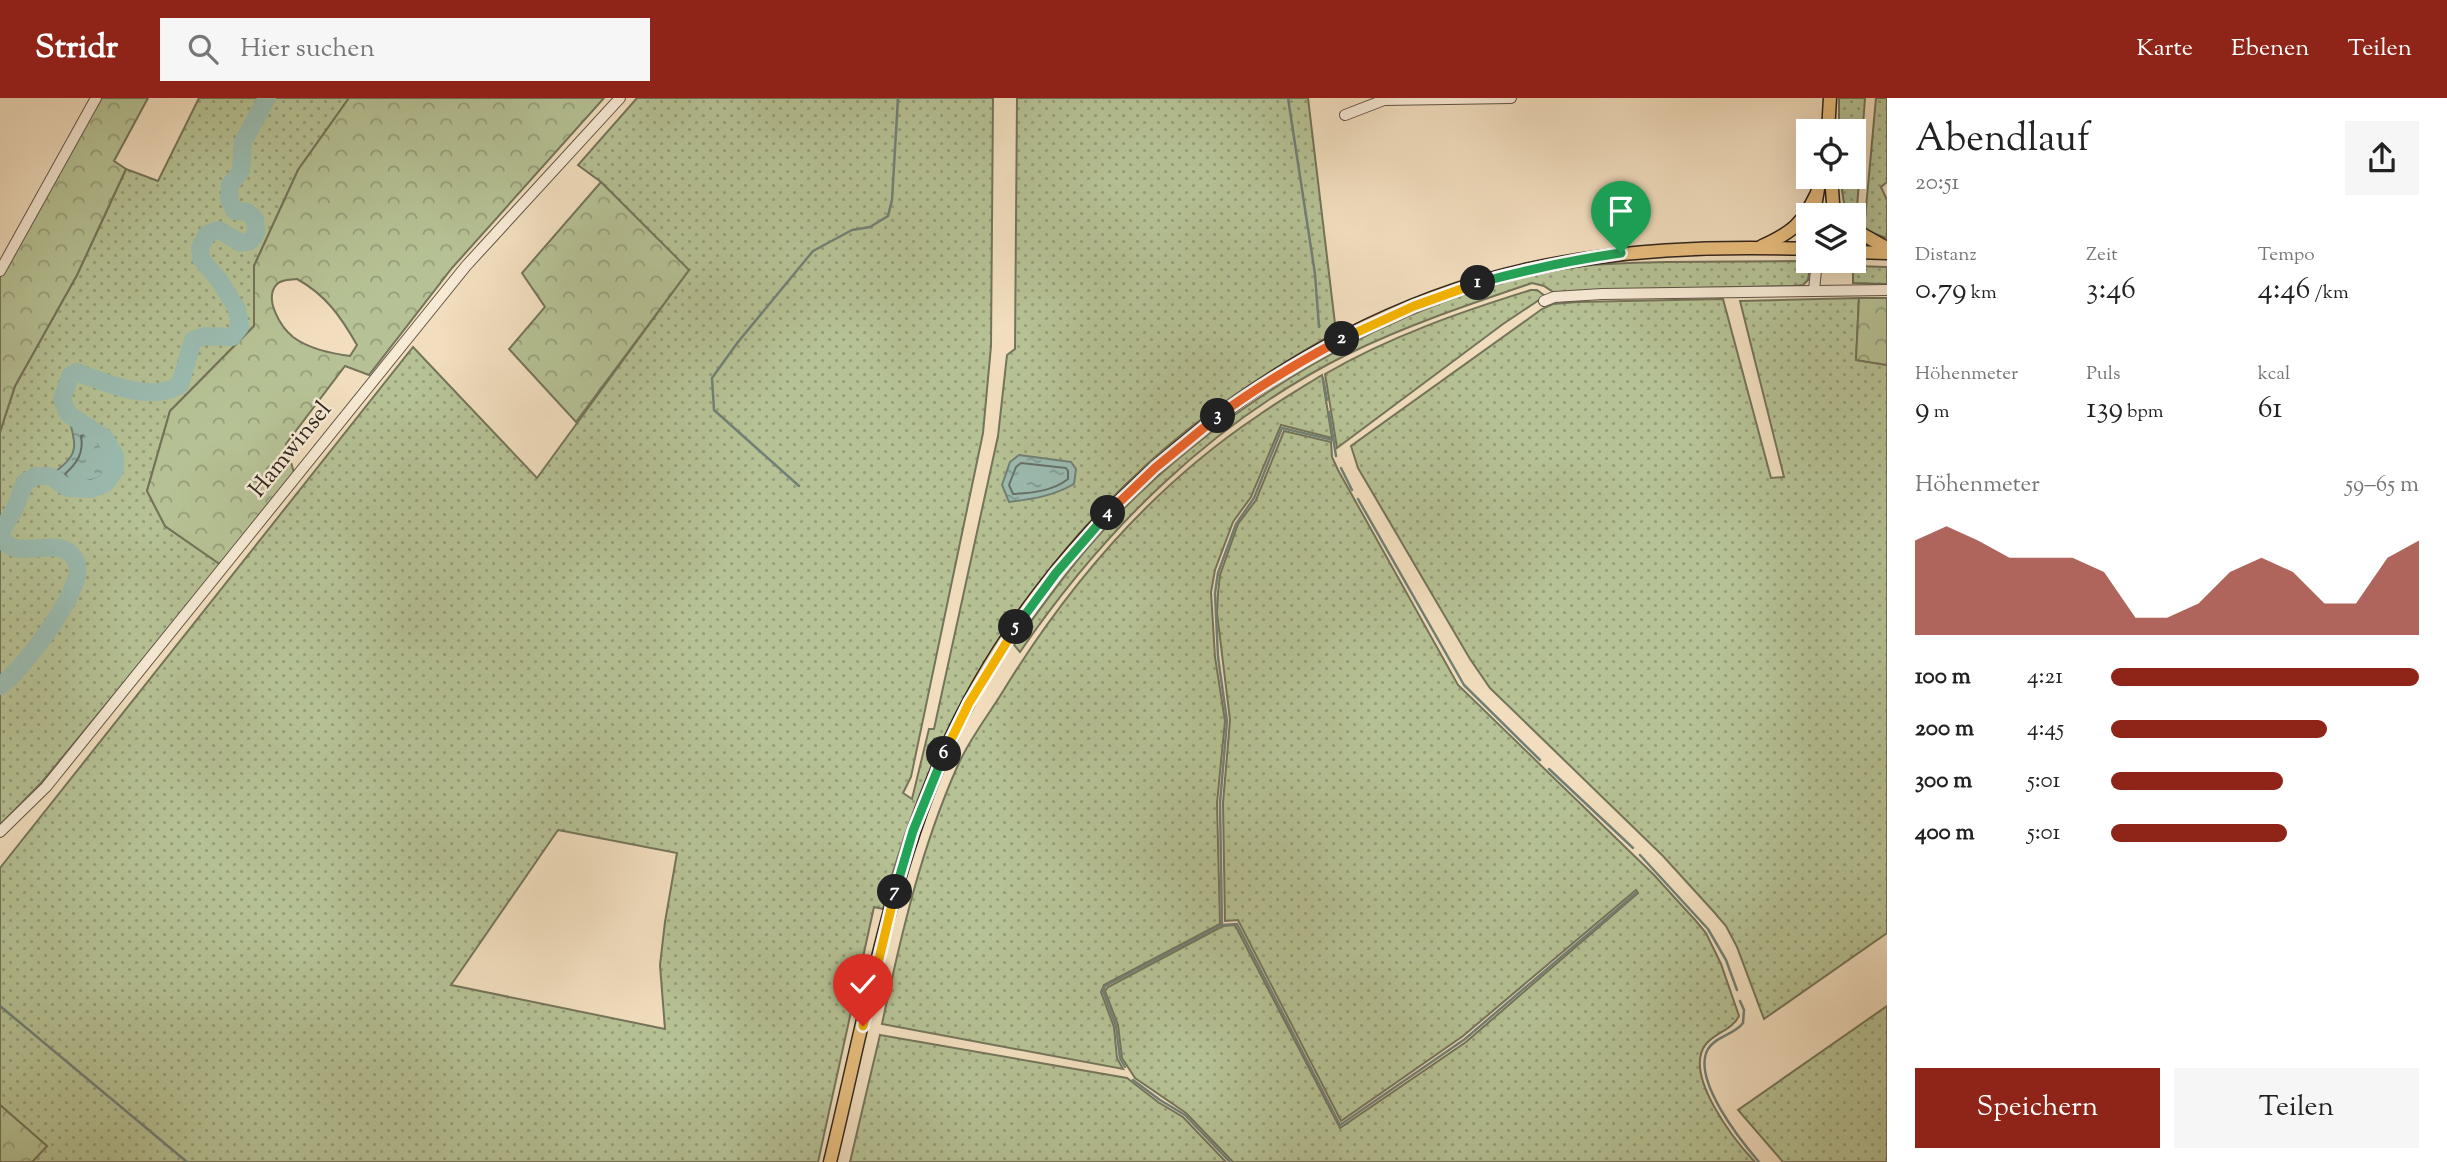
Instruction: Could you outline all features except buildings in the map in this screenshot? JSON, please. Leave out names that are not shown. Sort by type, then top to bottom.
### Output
[{"type":"main road","points":[[1829,119],[1830,100]]},
{"type":"main road","points":[[1816,203],[1818,189]]},
{"type":"main road","points":[[1760,247],[1799,225],[1817,192]]},
{"type":"main road","points":[[1866,236],[1887,248]]},
{"type":"main road","points":[[830,1162],[891,906],[913,831],[943,756],[969,703],[1026,613],[1112,508],[1155,468],[1246,395],[1341,340],[1414,306],[1521,271],[1574,260],[1621,253],[1760,247],[1796,248]]},
{"type":"main road","points":[[1866,252],[1887,253]]},
{"type":"street","points":[[0,271],[96,98]]},
{"type":"street","name":"Hamwinsel","points":[[0,832],[46,787],[466,267],[620,98]]},
{"type":"street","points":[[1346,115],[1384,100],[1511,98]]},
{"type":"street","points":[[1814,290],[1816,273]]},
{"type":"street","points":[[1544,301],[1554,297],[1602,294],[1887,290]]},
{"type":"green space","points":[[96,98],[148,98],[114,161],[126,169],[77,275],[15,386],[0,432],[0,271]]},
{"type":"green space","points":[[199,98],[349,98],[298,170],[254,266],[254,326],[170,411],[147,491],[165,526],[221,565],[42,782],[0,825],[0,432],[15,386],[77,275],[126,169],[158,181]]},
{"type":"green space","points":[[349,98],[604,98],[452,268],[369,375],[345,366],[286,444],[294,473],[221,565],[165,526],[147,491],[170,411],[254,326],[254,266],[298,170]],"holes":[[[297,279],[332,308],[351,335],[357,345],[350,356],[306,345],[283,327],[273,305],[273,290],[284,280]]]},
{"type":"green space","points":[[637,98],[993,98],[991,346],[983,433],[911,777],[903,793],[912,799],[929,729],[934,729],[998,436],[1007,355],[1015,349],[1017,98],[1308,98],[1336,332],[1236,394],[1189,428],[1145,466],[1099,512],[1056,561],[1017,613],[982,668],[924,785],[901,846],[883,909],[874,907],[818,1162],[32,1162],[47,1146],[0,1105],[0,868],[413,347],[537,478],[688,271],[601,182],[578,165]],"holes":[[[558,830],[677,853],[660,965],[665,1029],[451,985]]]},
{"type":"green space","points":[[1839,98],[1865,98],[1863,119],[1839,119]]},
{"type":"green space","points":[[1876,98],[1887,98],[1887,182],[1881,187],[1887,200],[1887,238],[1866,231]]},
{"type":"green space","points":[[601,182],[689,270],[576,422],[509,349],[545,307],[522,273]]},
{"type":"green space","points":[[1842,189],[1858,189],[1857,203],[1844,203]]},
{"type":"green space","points":[[1796,261],[1796,273],[1809,273],[1808,280],[1803,285],[1793,286],[1601,290],[1556,294],[1544,286],[1532,283],[1370,343],[1299,381],[1207,445],[1125,521],[1088,563],[1020,652],[1014,645],[1091,544],[1137,495],[1190,449],[1248,405],[1310,366],[1375,331],[1442,303],[1509,281],[1575,267],[1665,262]]},
{"type":"green space","points":[[1866,266],[1887,267],[1887,284],[1853,283],[1853,273],[1866,273]]},
{"type":"green space","points":[[1537,290],[1545,296],[1503,324],[1337,448],[1325,374],[1374,348],[1425,326]]},
{"type":"green space","points":[[1859,298],[1856,360],[1887,365],[1887,933],[1764,1019],[1737,947],[1726,926],[1663,856],[1490,688],[1470,659],[1358,468],[1351,446],[1542,309],[1553,304],[1723,299],[1771,478],[1784,477],[1740,301]]},
{"type":"green space","points":[[1859,298],[1887,298],[1887,365],[1856,360]]},
{"type":"green space","points":[[1322,375],[1332,438],[1281,425],[1251,497],[1233,522],[1215,570],[1211,592],[1215,657],[1225,721],[1217,803],[1220,924],[1104,985],[1101,992],[1114,1027],[1117,1058],[1123,1069],[882,1024],[913,892],[945,796],[968,745],[1031,648],[1058,610],[1117,538],[1184,472],[1221,442]]},
{"type":"green space","points":[[1284,431],[1331,442],[1332,457],[1338,470],[1458,685],[1654,875],[1706,933],[1721,964],[1739,1016],[1732,1025],[1706,1044],[1700,1057],[1701,1072],[1706,1089],[1724,1123],[1755,1162],[1233,1162],[1186,1113],[1135,1078],[1122,1058],[1118,1025],[1105,991],[1108,987],[1223,926],[1235,925],[1340,1128],[1466,1042],[1638,893],[1636,890],[1463,1036],[1341,1121],[1238,920],[1225,921],[1223,803],[1230,720],[1217,613],[1220,575],[1238,524],[1256,500]]},
{"type":"green space","points":[[1887,1006],[1887,1162],[1783,1162],[1738,1110]]},
{"type":"green space","points":[[880,1035],[1127,1078],[1183,1117],[1226,1162],[850,1162]]},
{"type":"green space","points":[[0,1105],[47,1146],[32,1162],[0,1162]]},
{"type":"water","points":[[68,414],[105,438],[115,456],[115,470],[106,483],[92,489],[68,488],[50,476],[67,462],[74,450]]},
{"type":"water","points":[[1019,455],[1071,462],[1076,469],[1074,484],[1043,496],[1009,502],[1002,485],[1010,462]]},
{"type":"waterway","points":[[0,533],[14,510],[25,482],[36,476],[50,476],[68,488],[92,489],[106,483],[115,470],[115,456],[105,438],[68,414],[62,399],[71,375],[77,372],[115,386],[142,392],[168,390],[180,385],[193,340],[205,336],[232,337],[240,327],[237,309],[219,280],[201,259],[200,248],[207,234],[219,230],[241,243],[250,241],[256,233],[255,219],[247,212],[235,211],[229,200],[230,185],[241,171],[243,142],[267,98]]},
{"type":"waterway","points":[[799,486],[714,410],[712,378],[813,251],[852,230],[870,227],[888,216],[892,200],[898,98]]},
{"type":"waterway","points":[[1288,98],[1315,274],[1319,327]]},
{"type":"waterway","points":[[1323,378],[1327,400]]},
{"type":"waterway","points":[[1329,412],[1336,456]]},
{"type":"waterway","points":[[1125,1067],[1120,1058],[1116,1026],[1103,991],[1105,986],[1222,925],[1220,803],[1227,721],[1218,657],[1215,593],[1218,573],[1236,524],[1254,498],[1282,428],[1333,440]]},
{"type":"waterway","points":[[1341,468],[1352,490]]},
{"type":"waterway","points":[[1358,499],[1464,685],[1540,760]]},
{"type":"waterway","points":[[0,533],[6,543],[15,548],[61,549],[70,554],[77,564],[77,576],[62,610],[36,648],[0,686]]},
{"type":"waterway","points":[[1549,769],[1633,848]]},
{"type":"waterway","points":[[1640,855],[1708,929],[1726,960],[1737,990]]},
{"type":"waterway","points":[[1223,925],[1237,924],[1340,1125],[1465,1039],[1636,893]]},
{"type":"waterway","points":[[1740,1001],[1744,1010],[1743,1023],[1708,1049],[1706,1076],[1720,1109],[1759,1162]]},
{"type":"waterway","points":[[0,1006],[187,1162]]},
{"type":"waterway","points":[[1133,1080],[1185,1115],[1230,1162]]},
{"type":"route","points":[[863,1026],[891,906],[913,831],[943,756],[969,703],[1026,613],[1056,573],[1112,508],[1155,468],[1246,395],[1369,325],[1473,285],[1521,271],[1621,253]]}]
